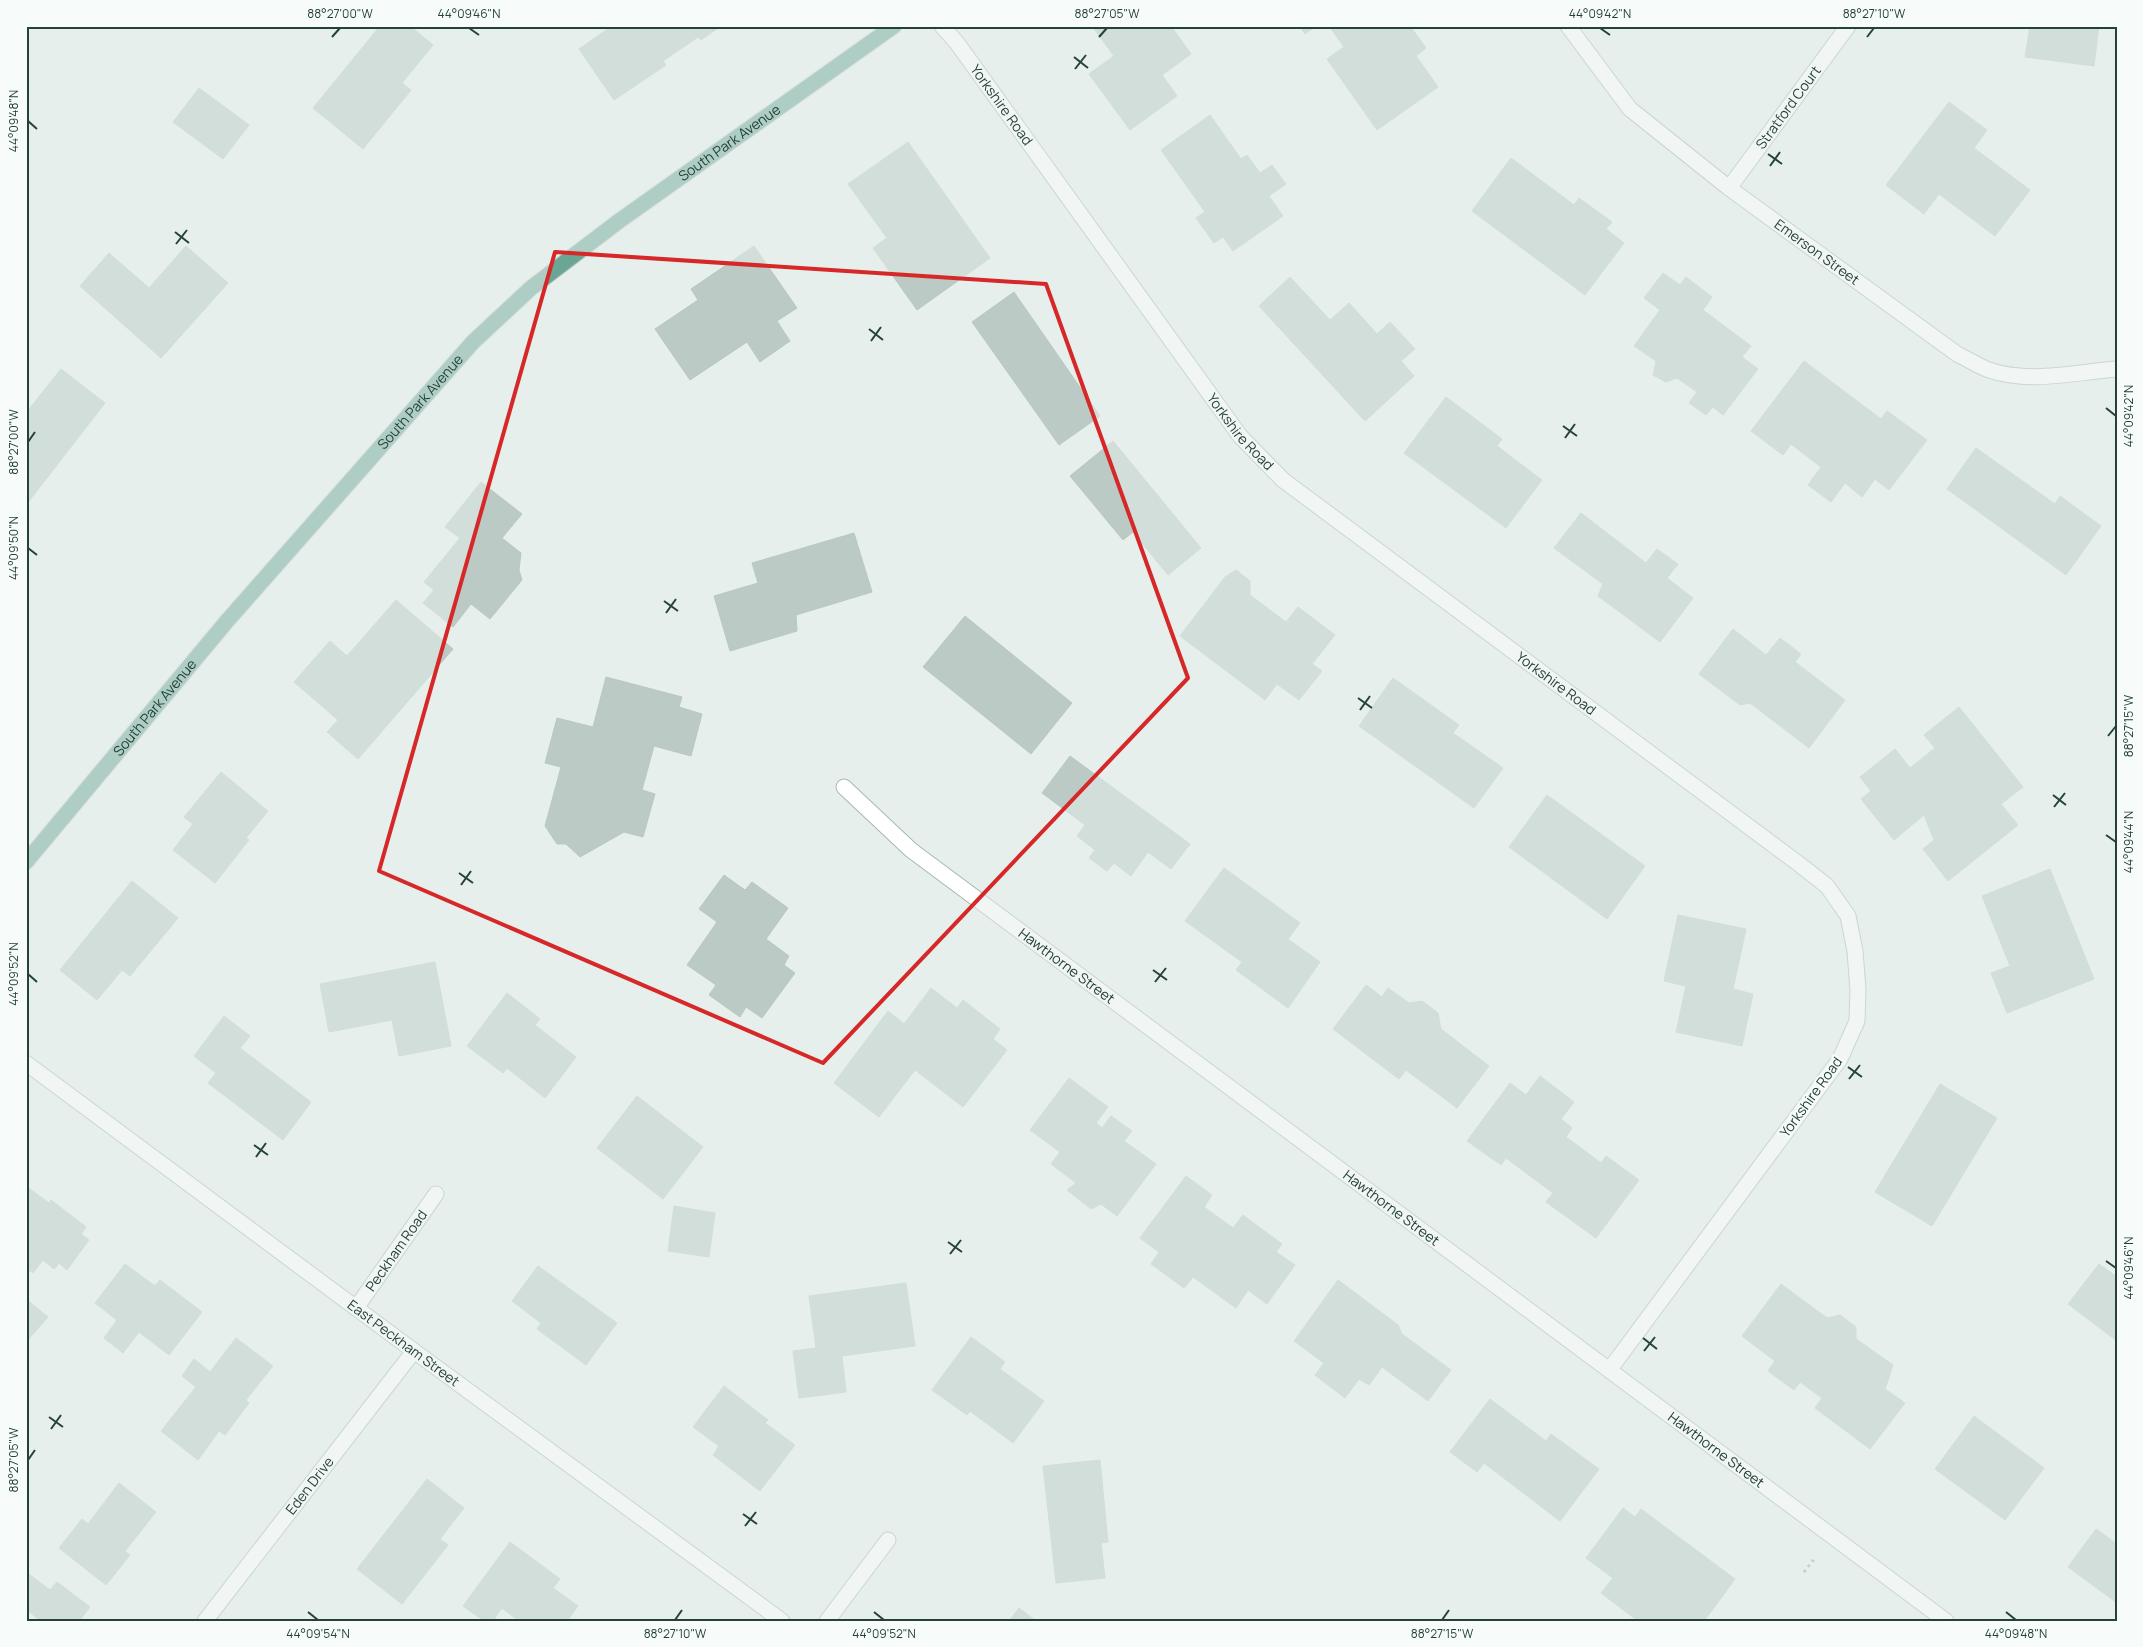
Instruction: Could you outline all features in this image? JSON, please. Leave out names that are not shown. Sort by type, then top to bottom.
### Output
[{"type":"main road","name":"South Park Avenue","points":[[26,862],[227,621],[473,342],[531,288],[612,226],[894,26]]},
{"type":"street","name":"Yorkshire Road","points":[[942,26],[957,43],[1240,436],[1283,480],[1799,864],[1827,886],[1848,916],[1855,951],[1858,990],[1857,1021],[1840,1059],[1610,1369]]},
{"type":"street","name":"Emerson Street","points":[[1568,26],[1630,109],[1728,188],[1957,354],[1989,370],[2022,375],[2054,376],[2117,369]]},
{"type":"street","name":"Stratford Court","points":[[1728,188],[1848,26]]},
{"type":"street","name":"Hawthorne Street","points":[[844,787],[911,850],[1946,1621]]},
{"type":"street","name":"East Peckham Street","points":[[26,1063],[414,1352],[782,1621]]},
{"type":"street","name":"Peckham Road","points":[[356,1308],[436,1194]]},
{"type":"street","name":"Eden Drive","points":[[205,1621],[414,1352]]},
{"type":"street","points":[[828,1621],[888,1540]]},
{"type":"highlighted area","points":[[555,252],[1046,284],[1188,678],[823,1063],[379,871]]},
{"type":"building","points":[[380,26],[410,26],[433,45],[402,83],[411,90],[363,149],[313,108]]},
{"type":"building","points":[[612,26],[721,26],[701,40],[698,37],[663,61],[666,65],[614,100],[579,49]]},
{"type":"building","points":[[1092,26],[1171,26],[1191,54],[1162,75],[1177,96],[1130,130],[1089,74],[1114,56]]},
{"type":"building","points":[[1300,26],[1316,26],[1305,34]]},
{"type":"building","points":[[1329,26],[1410,26],[1426,48],[1416,56],[1438,87],[1377,130],[1327,59],[1344,47]]},
{"type":"building","points":[[2030,26],[2099,26],[2094,66],[2025,57]]},
{"type":"building","points":[[199,88],[249,125],[223,159],[173,122]]},
{"type":"building","points":[[1949,102],[1987,130],[1974,148],[2030,190],[1995,236],[1939,194],[1924,214],[1886,185]]},
{"type":"building","points":[[1210,115],[1241,159],[1247,155],[1260,173],[1272,165],[1286,184],[1269,196],[1283,216],[1233,251],[1223,237],[1214,243],[1196,218],[1205,212],[1161,150]]},
{"type":"building","points":[[908,142],[990,258],[917,310],[873,248],[887,238],[848,184]]},
{"type":"building","points":[[1511,158],[1574,205],[1579,198],[1612,222],[1606,229],[1624,243],[1585,295],[1472,211]]},
{"type":"building","points":[[186,246],[228,283],[161,358],[80,286],[109,253],[149,288]]},
{"type":"building","points":[[754,246],[797,308],[777,321],[790,341],[760,362],[747,342],[690,380],[655,329],[698,300],[691,289]]},
{"type":"building","points":[[1663,273],[1680,285],[1686,277],[1712,297],[1703,310],[1751,346],[1742,357],[1758,369],[1723,415],[1713,407],[1706,415],[1689,403],[1697,392],[1677,378],[1666,382],[1653,375],[1656,361],[1634,346],[1660,310],[1644,298]]},
{"type":"building","points":[[1290,277],[1330,320],[1349,303],[1377,334],[1390,322],[1415,349],[1401,361],[1414,376],[1365,421],[1259,306]]},
{"type":"building","points":[[1014,292],[1100,416],[1059,445],[972,322]]},
{"type":"building","points":[[1804,361],[1881,419],[1887,411],[1927,440],[1889,490],[1875,479],[1862,497],[1845,483],[1831,502],[1808,485],[1821,467],[1791,444],[1783,455],[1751,431]]},
{"type":"building","points":[[61,369],[105,403],[26,505],[26,413]]},
{"type":"building","points":[[1446,397],[1502,439],[1497,446],[1542,480],[1506,528],[1404,453]]},
{"type":"building","points":[[1113,441],[1201,548],[1168,575],[1133,532],[1123,540],[1070,476]]},
{"type":"building","points":[[1976,448],[2055,504],[2060,496],[2101,526],[2066,575],[1947,489]]},
{"type":"building","points":[[481,482],[522,514],[502,538],[521,553],[519,570],[522,580],[490,619],[471,604],[453,627],[423,603],[434,590],[424,582],[460,538],[445,527]]},
{"type":"building","points":[[1581,513],[1646,563],[1657,549],[1678,564],[1667,578],[1693,598],[1660,642],[1598,596],[1603,584],[1554,548]]},
{"type":"building","points":[[854,533],[872,592],[796,615],[797,631],[730,651],[714,596],[758,583],[752,563]]},
{"type":"building","points":[[1236,570],[1250,581],[1250,595],[1286,622],[1298,607],[1335,635],[1312,664],[1322,671],[1299,700],[1277,684],[1265,700],[1180,636],[1225,577]]},
{"type":"building","points":[[396,600],[453,649],[358,759],[327,732],[338,720],[294,682],[330,641],[347,656]]},
{"type":"building","points":[[965,616],[1072,703],[1031,754],[923,667]]},
{"type":"building","points":[[1733,629],[1766,655],[1780,638],[1801,654],[1795,662],[1845,700],[1809,748],[1750,703],[1740,705],[1699,674]]},
{"type":"building","points":[[606,677],[682,697],[679,707],[702,714],[691,756],[654,746],[642,790],[655,794],[643,837],[624,832],[580,857],[566,844],[557,844],[545,826],[561,767],[545,763],[557,718],[593,727]]},
{"type":"building","points":[[1393,678],[1459,725],[1453,733],[1503,768],[1474,808],[1359,726]]},
{"type":"building","points":[[1959,707],[2023,787],[2001,804],[2018,825],[1948,881],[1923,849],[1934,840],[1924,815],[1894,840],[1861,799],[1871,791],[1860,777],[1895,749],[1910,768],[1935,748],[1924,735]]},
{"type":"building","points":[[1070,756],[1190,844],[1171,869],[1148,852],[1131,876],[1114,863],[1107,871],[1089,858],[1095,850],[1077,836],[1085,825],[1042,793]]},
{"type":"building","points":[[221,772],[268,811],[246,838],[249,840],[215,883],[173,850],[193,824],[184,817]]},
{"type":"building","points":[[1547,795],[1645,866],[1607,919],[1509,847]]},
{"type":"building","points":[[1224,868],[1300,923],[1288,939],[1320,962],[1288,1008],[1236,970],[1242,962],[1185,921]]},
{"type":"building","points":[[2050,869],[2094,979],[2007,1013],[1991,973],[2010,966],[1982,896]]},
{"type":"building","points":[[724,875],[745,890],[752,882],[788,908],[766,939],[789,956],[784,965],[795,973],[762,1018],[746,1007],[740,1017],[709,995],[716,985],[687,965],[717,922],[699,909]]},
{"type":"building","points":[[132,881],[178,918],[130,976],[122,970],[97,1000],[60,970]]},
{"type":"building","points":[[1678,915],[1746,929],[1733,989],[1753,994],[1742,1046],[1676,1032],[1686,986],[1664,981]]},
{"type":"building","points":[[435,962],[451,1046],[399,1056],[392,1020],[329,1032],[320,984]]},
{"type":"building","points":[[1366,985],[1382,997],[1388,988],[1409,1003],[1422,1001],[1438,1013],[1441,1029],[1489,1066],[1457,1108],[1406,1070],[1399,1079],[1333,1029]]},
{"type":"building","points":[[931,988],[957,1008],[963,1000],[1000,1029],[993,1039],[1007,1050],[963,1107],[915,1070],[879,1117],[834,1083],[888,1011],[904,1024]]},
{"type":"building","points":[[507,993],[540,1019],[535,1025],[576,1057],[545,1098],[507,1068],[503,1073],[467,1046]]},
{"type":"building","points":[[224,1016],[250,1036],[240,1048],[311,1102],[283,1140],[208,1083],[216,1073],[194,1056]]},
{"type":"building","points":[[1540,1076],[1574,1102],[1561,1119],[1572,1128],[1566,1137],[1601,1163],[1606,1156],[1639,1180],[1596,1238],[1546,1202],[1553,1193],[1506,1158],[1501,1165],[1467,1141],[1510,1083],[1526,1095]]},
{"type":"building","points":[[1069,1078],[1108,1107],[1096,1123],[1102,1128],[1111,1116],[1132,1131],[1124,1141],[1156,1164],[1117,1216],[1101,1204],[1091,1209],[1067,1190],[1076,1183],[1051,1164],[1060,1152],[1030,1130]]},
{"type":"building","points":[[1940,1084],[1997,1118],[1932,1226],[1875,1192]]},
{"type":"building","points":[[637,1096],[703,1147],[663,1199],[597,1148]]},
{"type":"building","points":[[1186,1176],[1212,1195],[1204,1207],[1233,1228],[1243,1215],[1282,1244],[1276,1252],[1295,1265],[1267,1304],[1248,1290],[1236,1308],[1193,1277],[1184,1288],[1151,1264],[1159,1252],[1140,1238]]},
{"type":"building","points":[[26,1186],[49,1203],[51,1200],[86,1227],[81,1234],[89,1240],[67,1270],[59,1263],[54,1269],[43,1260],[33,1273],[26,1268]]},
{"type":"building","points":[[674,1206],[715,1213],[709,1257],[668,1251]]},
{"type":"building","points":[[125,1264],[155,1286],[160,1280],[202,1312],[169,1355],[139,1332],[123,1353],[104,1338],[117,1320],[95,1303]]},
{"type":"building","points":[[2099,1264],[2117,1277],[2117,1341],[2068,1304]]},
{"type":"building","points":[[538,1266],[617,1323],[586,1365],[537,1329],[541,1323],[512,1301]]},
{"type":"building","points":[[1338,1280],[1398,1325],[1402,1334],[1451,1370],[1428,1401],[1382,1367],[1369,1385],[1359,1379],[1345,1398],[1315,1375],[1324,1363],[1294,1341]]},
{"type":"building","points":[[906,1283],[915,1346],[842,1356],[846,1392],[799,1398],[793,1351],[816,1348],[809,1296]]},
{"type":"building","points":[[1781,1284],[1827,1318],[1840,1315],[1856,1327],[1856,1339],[1893,1365],[1885,1389],[1905,1403],[1870,1449],[1815,1408],[1822,1398],[1800,1382],[1794,1390],[1768,1371],[1775,1361],[1742,1336]]},
{"type":"building","points":[[26,1299],[48,1317],[26,1342]]},
{"type":"building","points":[[971,1337],[1005,1362],[1000,1369],[1044,1401],[1013,1443],[970,1411],[967,1415],[932,1390]]},
{"type":"building","points":[[236,1338],[273,1366],[246,1400],[249,1403],[225,1435],[219,1431],[198,1460],[161,1431],[196,1387],[182,1376],[194,1359],[210,1372]]},
{"type":"building","points":[[724,1386],[768,1420],[765,1423],[795,1445],[760,1491],[713,1455],[719,1446],[693,1427]]},
{"type":"building","points":[[1490,1399],[1546,1441],[1551,1434],[1599,1469],[1560,1521],[1484,1463],[1477,1472],[1450,1452]]},
{"type":"building","points":[[1974,1416],[2044,1468],[2005,1520],[1935,1469]]},
{"type":"building","points":[[1100,1460],[1108,1542],[1101,1543],[1105,1578],[1056,1583],[1043,1466]]},
{"type":"building","points":[[427,1479],[464,1508],[440,1539],[448,1545],[402,1604],[357,1569]]},
{"type":"building","points":[[119,1483],[156,1512],[125,1551],[130,1555],[106,1585],[59,1548],[82,1519],[88,1524]]},
{"type":"building","points":[[1623,1508],[1635,1517],[1641,1509],[1735,1579],[1704,1621],[1638,1621],[1601,1593],[1613,1578],[1586,1558]]},
{"type":"building","points":[[2096,1529],[2117,1544],[2117,1603],[2068,1567]]},
{"type":"building","points":[[510,1542],[560,1579],[553,1588],[578,1606],[567,1621],[519,1621],[502,1608],[493,1621],[484,1621],[463,1606]]},
{"type":"building","points":[[26,1572],[50,1590],[57,1582],[90,1607],[79,1621],[41,1621],[28,1611],[26,1613]]},
{"type":"building","points":[[1019,1608],[1036,1621],[1009,1621]]}]
